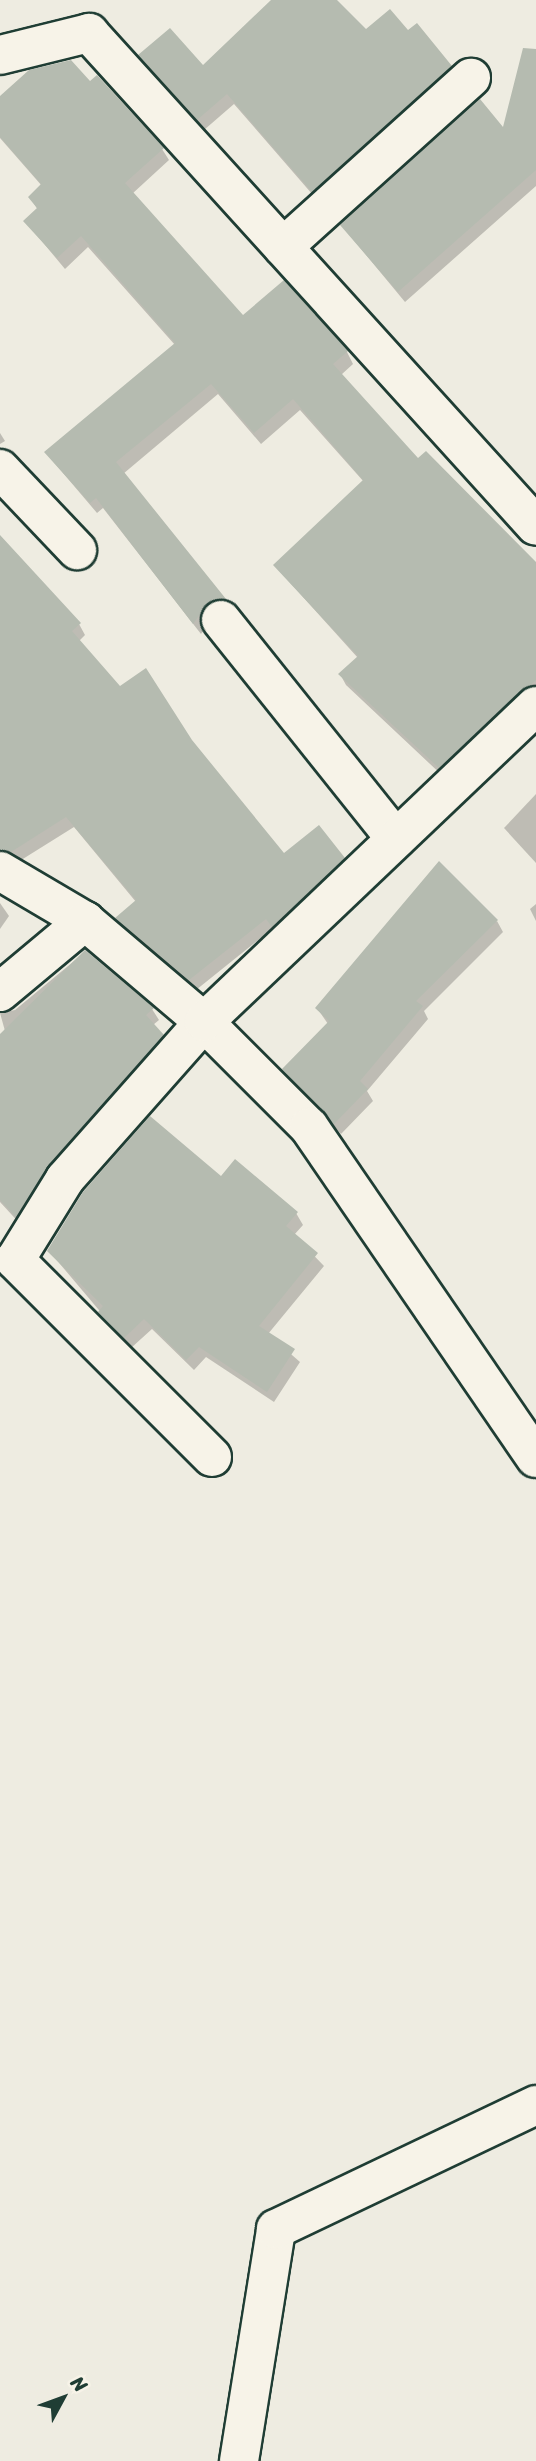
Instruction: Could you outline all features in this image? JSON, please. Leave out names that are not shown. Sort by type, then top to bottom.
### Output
[{"type":"street","points":[[0,55],[89,33],[536,526]]},
{"type":"street","points":[[283,247],[471,78]]},
{"type":"street","points":[[0,469],[77,550]]},
{"type":"street","points":[[221,620],[396,839]]},
{"type":"street","points":[[212,1457],[15,1260],[65,1179],[204,1022],[536,706]]},
{"type":"street","points":[[0,872],[85,921],[204,1022],[309,1127],[536,1458]]},
{"type":"street","points":[[0,992],[85,921]]},
{"type":"street","points":[[239,2461],[276,2229],[536,2105]]},
{"type":"building","points":[[271,0],[337,0],[366,29],[390,9],[408,30],[417,23],[452,66],[312,192],[227,94],[197,120],[138,55],[170,28],[203,65]]},
{"type":"building","points":[[523,48],[536,49],[536,170],[398,292],[340,225],[480,99],[503,127]]},
{"type":"building","points":[[71,60],[90,81],[97,75],[164,148],[125,183],[243,315],[284,280],[348,351],[333,364],[418,458],[426,451],[536,562],[536,680],[439,768],[338,674],[358,656],[273,565],[363,480],[293,399],[254,433],[211,384],[116,462],[226,599],[208,603],[193,624],[96,498],[90,503],[44,452],[175,343],[81,236],[57,258],[23,221],[37,208],[28,197],[41,184],[0,137],[0,96],[29,70]]},
{"type":"building","points":[[0,535],[81,623],[72,631],[120,686],[146,668],[192,740],[284,853],[319,825],[345,858],[272,927],[266,919],[189,980],[115,918],[136,900],[66,817],[11,852],[0,849]]},
{"type":"building","points":[[439,861],[498,920],[416,1001],[423,1006],[360,1081],[368,1089],[334,1124],[282,1069],[329,1021],[315,1008]]},
{"type":"building","points":[[85,950],[154,1008],[146,1015],[164,1035],[49,1165],[16,1217],[0,1200],[0,1034]]},
{"type":"building","points":[[150,1116],[221,1176],[235,1159],[298,1212],[286,1226],[318,1253],[259,1326],[295,1349],[267,1392],[199,1347],[186,1360],[144,1319],[124,1338],[98,1312],[103,1306],[47,1251],[83,1192]]}]
